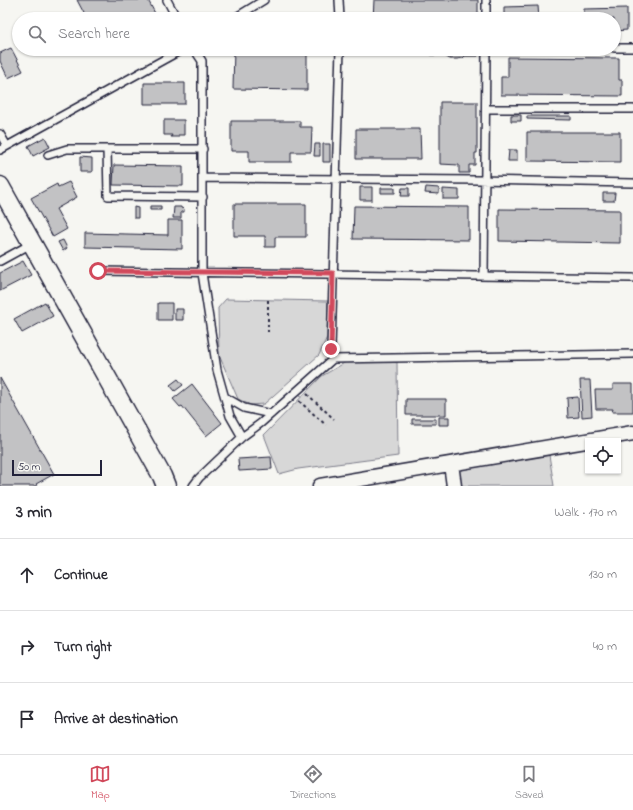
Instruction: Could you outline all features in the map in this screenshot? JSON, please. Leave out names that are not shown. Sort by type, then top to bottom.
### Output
[{"type":"street","points":[[0,186],[162,476],[166,486]]},
{"type":"street","points":[[326,485],[633,433]]},
{"type":"street","points":[[451,464],[454,486]]},
{"type":"lane","points":[[167,0],[173,12]]},
{"type":"lane","points":[[244,12],[264,0]]},
{"type":"lane","points":[[339,0],[340,12]]},
{"type":"lane","points":[[486,0],[486,12]]},
{"type":"lane","points":[[621,48],[633,48]]},
{"type":"lane","points":[[0,150],[170,56]]},
{"type":"lane","points":[[199,56],[202,61],[202,273],[217,370],[230,416],[242,437]]},
{"type":"lane","points":[[333,359],[331,349],[340,56]]},
{"type":"lane","points":[[484,276],[486,56]]},
{"type":"lane","points":[[486,109],[633,109]]},
{"type":"lane","points":[[0,134],[7,146]]},
{"type":"lane","points":[[48,155],[66,149],[203,149]]},
{"type":"lane","points":[[107,149],[108,196],[203,197]]},
{"type":"lane","points":[[203,178],[336,178],[633,183]]},
{"type":"lane","points":[[0,261],[32,243]]},
{"type":"lane","points":[[98,271],[633,278]]},
{"type":"lane","points":[[193,486],[199,478],[242,437],[271,414],[333,359],[633,354]]},
{"type":"lane","points":[[224,397],[244,408],[271,414]]},
{"type":"path","points":[[268,300],[268,332]]},
{"type":"path","points":[[300,388],[334,419]]},
{"type":"path","points":[[292,395],[326,425]]},
{"type":"shaded area","points":[[226,299],[328,301],[327,337],[319,355],[264,404],[250,405],[238,399],[219,355],[218,308]]},
{"type":"shaded area","points":[[346,362],[397,362],[398,456],[298,469],[279,474],[264,435],[322,376]]},
{"type":"shaded area","points":[[549,455],[554,486],[459,486],[457,469]]},
{"type":"building","points":[[77,0],[148,0],[154,12],[83,12]]},
{"type":"building","points":[[374,0],[478,0],[478,12],[373,12]]},
{"type":"building","points":[[538,6],[538,12],[504,12],[504,7]]},
{"type":"building","points":[[627,8],[627,30],[621,30],[621,12],[584,12],[584,9]]},
{"type":"building","points":[[11,48],[12,56],[15,56],[23,71],[8,78],[0,61],[0,53]]},
{"type":"building","points":[[234,56],[307,56],[307,90],[233,89]]},
{"type":"building","points":[[445,56],[465,56],[463,58],[450,59]]},
{"type":"building","points":[[508,57],[619,58],[619,80],[622,80],[622,96],[501,95],[501,77],[508,77]]},
{"type":"building","points":[[144,83],[185,83],[185,104],[144,104]]},
{"type":"building","points":[[440,102],[477,102],[477,153],[475,153],[475,165],[469,165],[469,173],[459,173],[459,165],[440,164]]},
{"type":"building","points":[[511,115],[521,115],[521,121],[511,121]]},
{"type":"building","points":[[527,116],[571,116],[571,120],[527,119]]},
{"type":"building","points":[[164,120],[184,120],[184,135],[171,137],[172,135],[164,135]]},
{"type":"building","points":[[231,121],[300,121],[300,127],[312,127],[311,152],[291,152],[291,162],[249,162],[249,151],[231,151]]},
{"type":"building","points":[[356,129],[420,129],[421,159],[356,159]]},
{"type":"building","points":[[527,132],[620,132],[620,162],[527,161]]},
{"type":"building","points":[[45,137],[50,147],[33,156],[28,146]]},
{"type":"building","points":[[315,144],[320,144],[320,156],[314,156]]},
{"type":"building","points":[[323,144],[330,144],[330,162],[323,162]]},
{"type":"building","points":[[509,150],[517,150],[517,161],[508,161]]},
{"type":"building","points":[[80,157],[92,158],[92,172],[80,172]]},
{"type":"building","points":[[114,165],[183,166],[183,186],[113,185]]},
{"type":"building","points":[[69,182],[77,197],[56,209],[67,229],[53,237],[31,198],[57,184],[58,187]]},
{"type":"building","points":[[360,187],[372,187],[372,200],[360,200]]},
{"type":"building","points":[[426,187],[439,188],[439,194],[425,193]]},
{"type":"building","points":[[381,188],[395,188],[395,193],[381,193]]},
{"type":"building","points":[[402,188],[409,188],[409,196],[401,196]]},
{"type":"building","points":[[443,189],[459,190],[459,199],[443,199]]},
{"type":"building","points":[[603,193],[615,193],[614,201],[603,201]]},
{"type":"building","points":[[234,204],[306,204],[306,237],[275,237],[275,247],[265,247],[265,236],[234,236]]},
{"type":"building","points":[[150,206],[161,206],[161,210],[150,210]]},
{"type":"building","points":[[354,206],[469,207],[469,240],[353,239]]},
{"type":"building","points":[[134,207],[138,208],[138,218],[134,218]]},
{"type":"building","points":[[174,207],[181,207],[184,209],[184,212],[181,212],[181,218],[173,218]]},
{"type":"building","points":[[499,209],[620,210],[620,243],[499,241]]},
{"type":"building","points":[[168,220],[182,220],[182,249],[85,247],[85,233],[168,235]]},
{"type":"building","points":[[63,240],[67,248],[63,251],[58,242]]},
{"type":"building","points":[[23,261],[31,275],[0,291],[0,273]]},
{"type":"building","points":[[45,302],[53,316],[22,333],[14,319]]},
{"type":"building","points":[[158,303],[172,303],[172,320],[158,320]]},
{"type":"building","points":[[175,309],[183,309],[183,320],[175,320]]},
{"type":"building","points":[[0,378],[54,474],[36,484],[38,486],[0,486]]},
{"type":"building","points":[[178,379],[183,385],[175,391],[170,385]]},
{"type":"building","points":[[580,380],[590,380],[592,416],[582,417]]},
{"type":"building","points":[[192,384],[222,423],[206,436],[182,406],[180,407],[173,399]]},
{"type":"building","points":[[613,384],[633,384],[633,412],[612,412],[613,409],[596,409],[595,390],[613,390]]},
{"type":"building","points":[[578,397],[579,417],[568,418],[567,398]]},
{"type":"building","points":[[406,399],[446,399],[446,415],[406,415]]},
{"type":"building","points":[[439,417],[449,417],[449,425],[439,425]]},
{"type":"building","points":[[412,419],[436,419],[436,424],[412,424]]},
{"type":"building","points":[[271,457],[272,469],[239,471],[238,459]]},
{"type":"route","points":[[98,271],[333,273],[331,349]]}]
